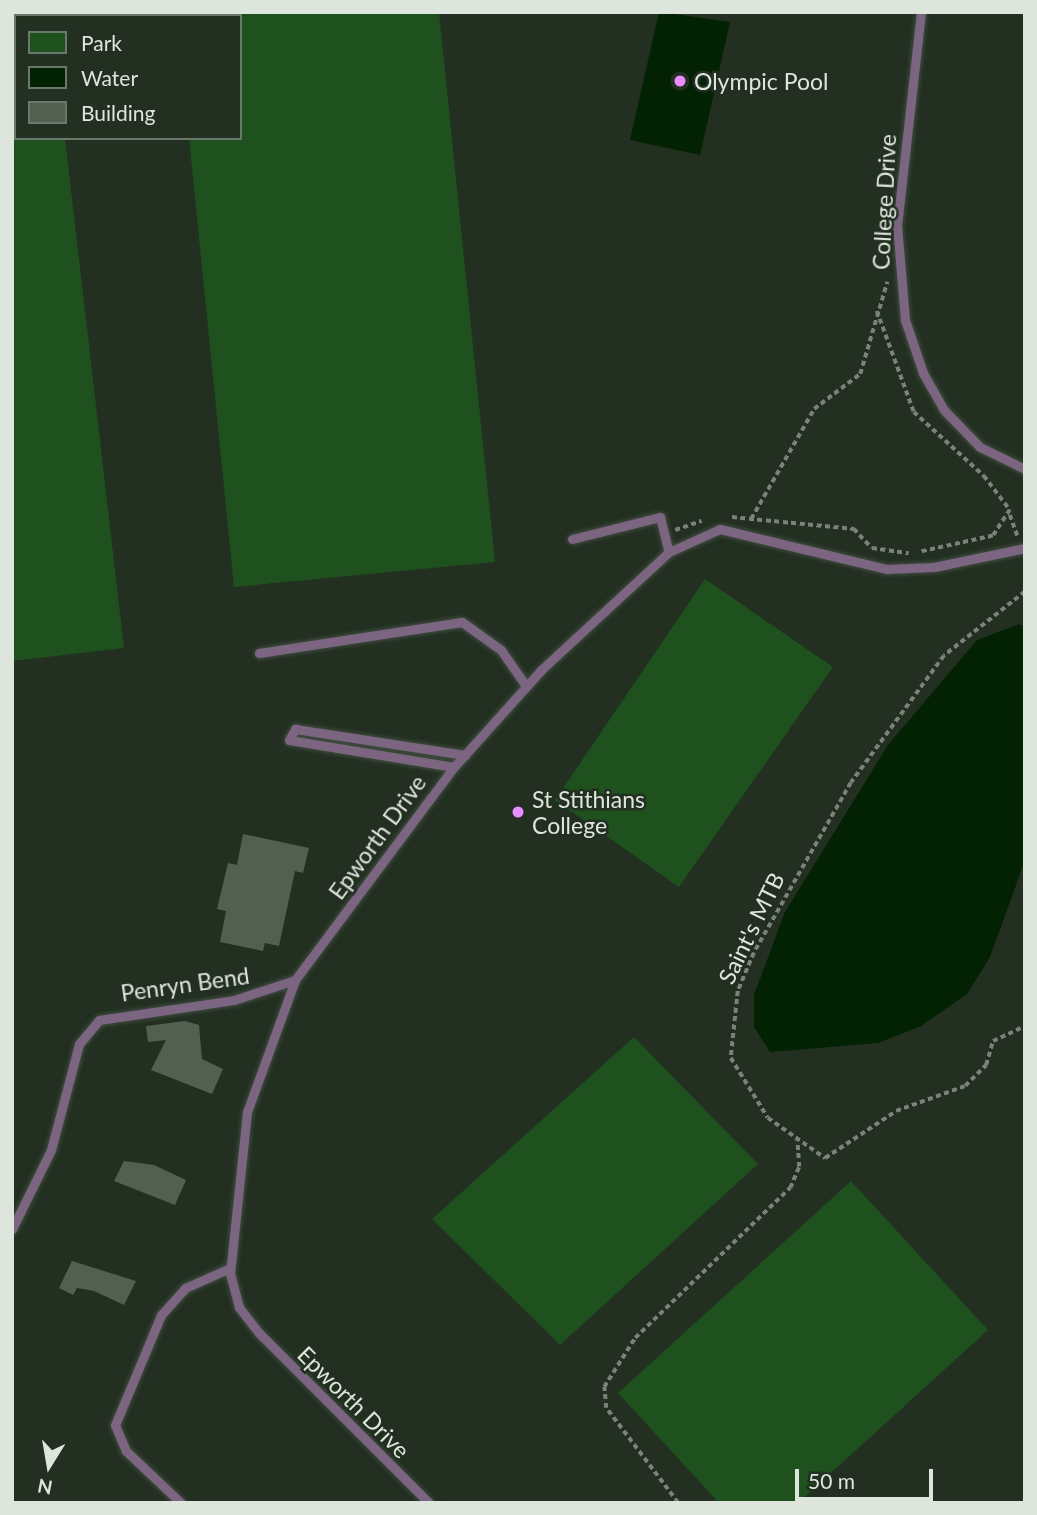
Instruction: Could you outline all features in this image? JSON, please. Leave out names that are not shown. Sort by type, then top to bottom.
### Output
[{"type":"lane","name":"College Drive","points":[[920,12],[897,267],[905,320],[934,394],[966,436],[1025,469]]},
{"type":"lane","points":[[572,539],[660,517],[669,552]]},
{"type":"lane","name":"Epworth Drive","points":[[429,1503],[259,1333],[239,1307],[230,1268],[247,1112],[295,980],[465,754],[526,686],[669,552],[720,529],[887,569],[943,566],[1025,548]]},
{"type":"lane","points":[[259,653],[462,622],[491,640],[526,686]]},
{"type":"lane","points":[[454,767],[289,740],[295,729],[465,754]]},
{"type":"lane","name":"Penryn Bend","points":[[12,1229],[47,1160],[71,1068],[89,1028],[117,1012],[234,1000],[295,980]]},
{"type":"lane","points":[[181,1503],[126,1451],[115,1426],[161,1315],[185,1288],[230,1268]]},
{"type":"path","points":[[751,519],[814,409],[860,374],[877,311],[897,267]]},
{"type":"path","points":[[877,311],[914,411],[993,485],[1019,539]]},
{"type":"path","points":[[723,517],[854,529],[872,548],[913,553],[993,536],[1009,514]]},
{"type":"path","points":[[664,534],[711,517]]},
{"type":"path","name":"Saint's MTB","points":[[1025,592],[944,656],[878,740],[775,913],[738,990],[731,1058],[768,1118],[825,1158],[897,1111],[950,1096],[986,1065],[993,1041],[1025,1026]]},
{"type":"path","points":[[678,1503],[606,1408],[604,1387],[635,1338],[790,1188],[799,1167],[797,1140]]},
{"type":"green space","points":[[12,12],[50,12],[14,14],[14,140],[65,140],[124,648],[12,661]]},
{"type":"green space","points":[[176,12],[439,12],[495,562],[234,587],[189,140],[242,140],[242,14]]},
{"type":"green space","points":[[705,579],[833,667],[679,887],[555,800]]},
{"type":"green space","points":[[634,1037],[758,1164],[560,1345],[432,1219]]},
{"type":"green space","points":[[851,1181],[988,1330],[798,1503],[719,1503],[618,1393]]},
{"type":"water","name":"Olympic Pool","points":[[659,12],[730,22],[700,155],[630,140]]},
{"type":"water","points":[[1019,624],[1025,627],[1025,860],[990,957],[967,994],[921,1026],[878,1043],[770,1052],[754,1027],[754,995],[785,912],[888,745],[977,640]]},
{"type":"building","points":[[243,834],[309,848],[303,873],[295,871],[279,946],[265,943],[263,951],[220,942],[226,911],[217,909],[228,863],[237,865]]},
{"type":"building","points":[[185,1021],[199,1025],[202,1059],[223,1069],[212,1094],[151,1070],[166,1040],[148,1042],[146,1026]]},
{"type":"building","points":[[124,1161],[154,1165],[186,1180],[175,1205],[114,1181]]},
{"type":"building","points":[[72,1261],[136,1281],[124,1305],[94,1291],[77,1288],[73,1295],[59,1288]]},
{"type":"place","name":"Olympic Pool","points":[[680,81]]},
{"type":"place","name":"St Stithians College","points":[[518,812]]}]
